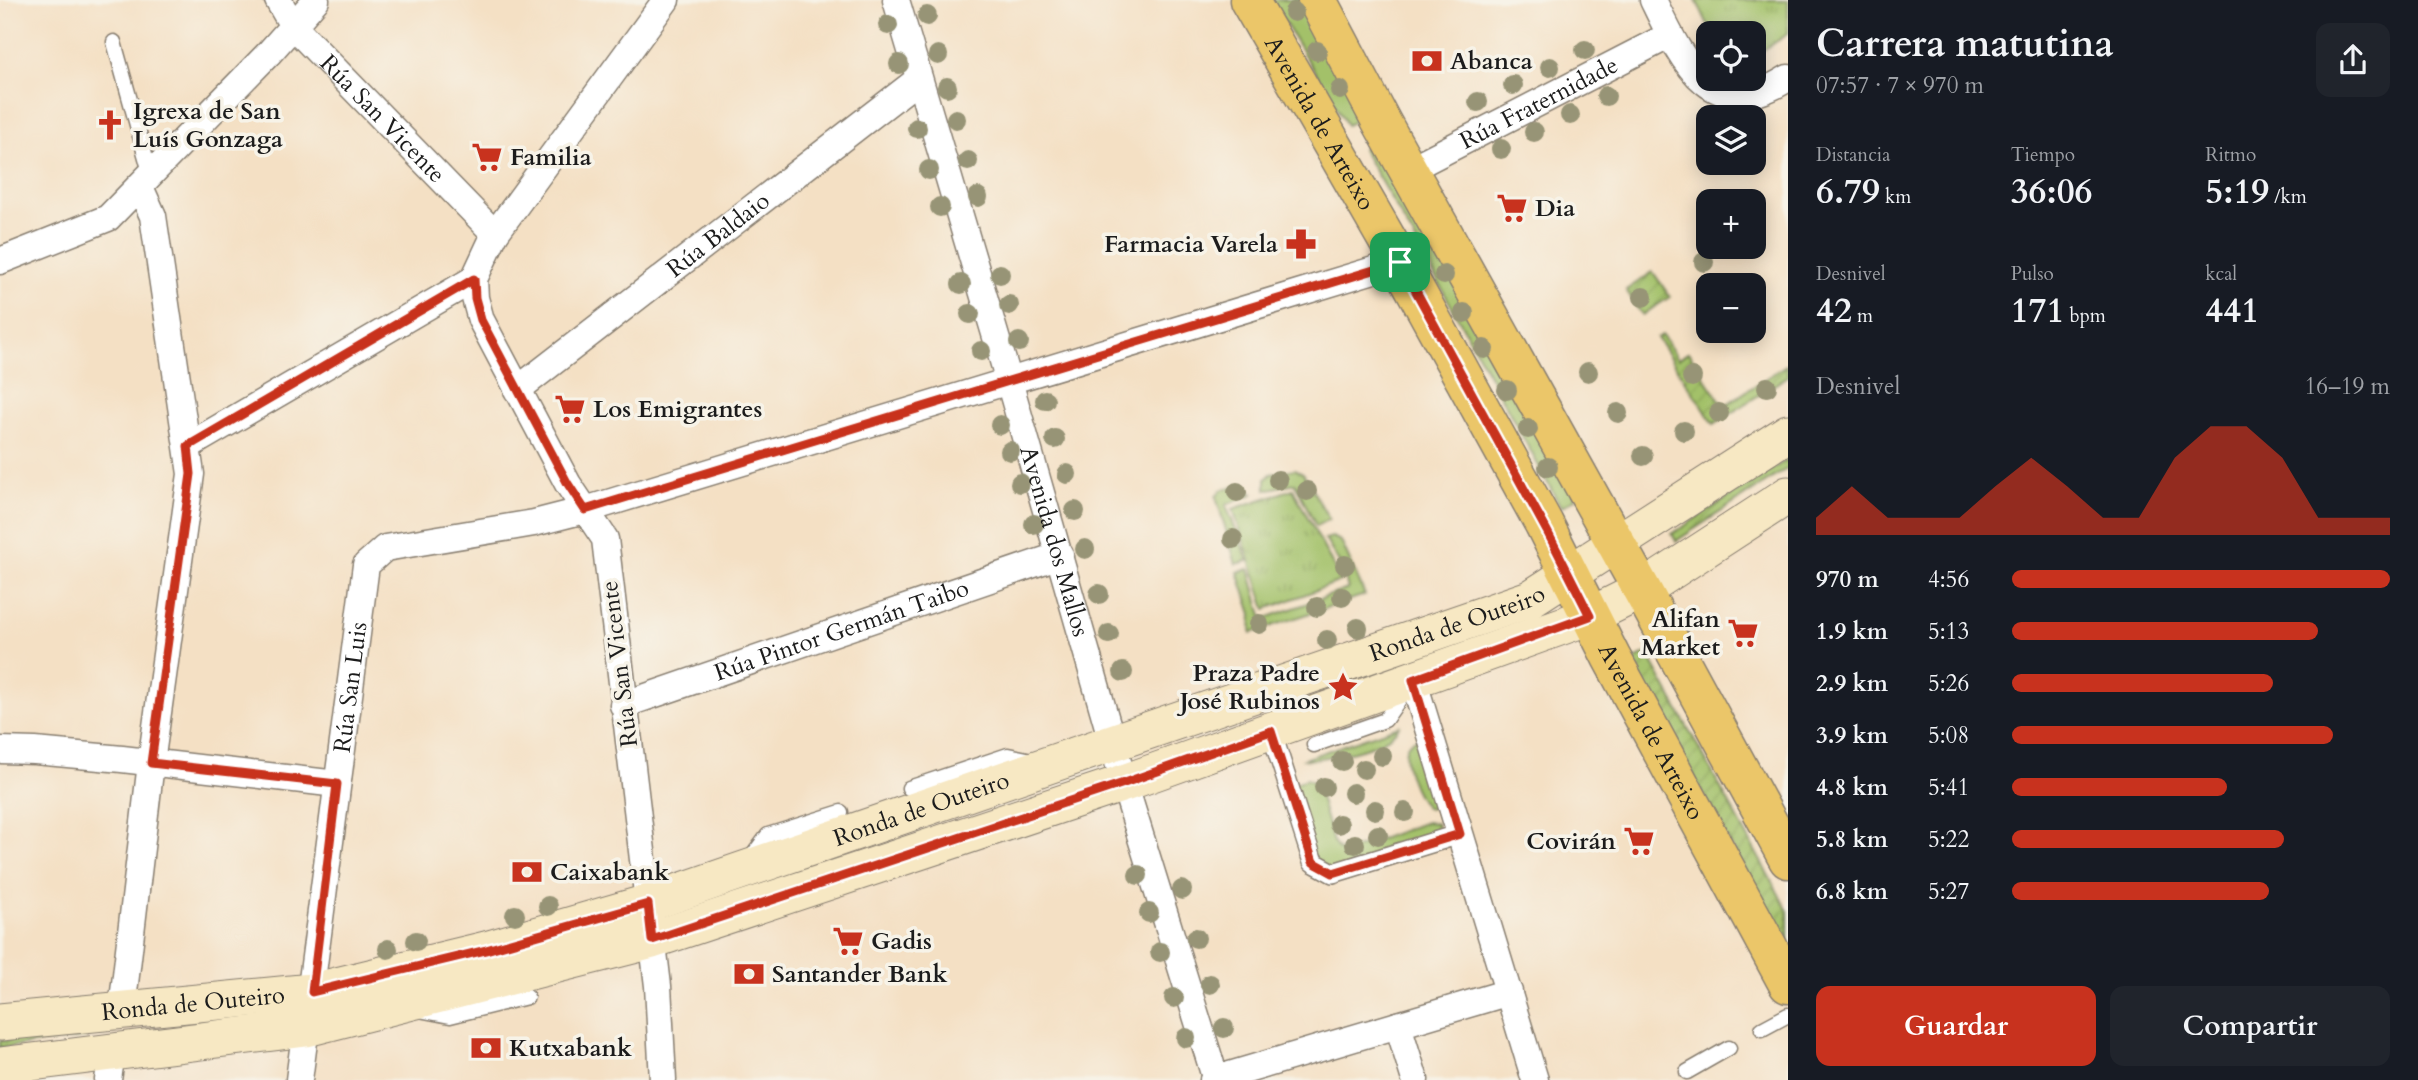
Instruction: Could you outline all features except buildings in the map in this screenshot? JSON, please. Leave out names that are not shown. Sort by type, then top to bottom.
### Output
[{"type":"main road","name":"Avenida de Arteixo","points":[[1249,0],[1400,262],[1788,984]]},
{"type":"main road","points":[[1317,0],[1788,859]]},
{"type":"main road","name":"Ronda de Outeiro","points":[[0,1021],[312,992],[486,950],[648,904],[1530,599],[1788,433]]},
{"type":"main road","name":"Ronda de Outeiro","points":[[0,1066],[110,1066],[306,1028],[652,940],[1124,783],[1590,616],[1642,590],[1788,495]]},
{"type":"street","name":"Rúa San Vicente","points":[[278,0],[293,26],[495,234]]},
{"type":"street","points":[[0,261],[108,218],[316,0]]},
{"type":"street","points":[[188,446],[474,279],[495,234],[666,0]]},
{"type":"street","name":"Avenida dos Mallos","points":[[897,0],[1124,783],[1215,1080]]},
{"type":"street","points":[[1653,0],[1681,56],[1696,76],[1712,87],[1746,96],[1771,89],[1788,78]]},
{"type":"street","name":"Rúa Fraternidade","points":[[1408,170],[1670,35]]},
{"type":"street","name":"Rúa Baldaio","points":[[517,390],[919,79]]},
{"type":"street","points":[[122,1009],[151,763],[191,474],[153,216],[145,181]]},
{"type":"street","name":"Rúa San Luis","points":[[299,1080],[366,565],[385,548],[534,523],[585,510],[1400,262]]},
{"type":"street","name":"Rúa San Vicente","points":[[474,279],[475,298],[481,320],[568,484],[605,540],[658,986],[663,1080]]},
{"type":"street","name":"Rúa Pintor Germán Taibo","points":[[623,705],[1060,555]]},
{"type":"street","points":[[1413,680],[1535,1080]]},
{"type":"street","points":[[1271,731],[1313,862],[1333,873],[1460,834]]},
{"type":"street","points":[[0,750],[35,751],[337,784]]},
{"type":"street","points":[[1215,1080],[1509,992]]},
{"type":"street","points":[[1398,1025],[1415,1080]]},
{"type":"lane","points":[[114,42],[145,181]]},
{"type":"lane","points":[[1314,745],[1385,720],[1413,680]]},
{"type":"lane","points":[[909,788],[1008,755],[1050,764]]},
{"type":"lane","points":[[740,872],[768,835],[841,811]]},
{"type":"lane","points":[[394,1005],[450,1016],[527,997]]},
{"type":"lane","points":[[1762,1029],[1788,1015]]},
{"type":"lane","points":[[1687,1072],[1729,1048]]},
{"type":"green space","points":[[1271,0],[1305,0],[1368,114],[1347,125]]},
{"type":"green space","points":[[1696,0],[1788,0],[1788,34],[1766,48],[1766,21],[1706,21]]},
{"type":"green space","points":[[1381,138],[1576,498],[1561,507],[1422,252],[1362,149]]},
{"type":"green space","points":[[1653,272],[1670,297],[1642,315],[1626,290]]},
{"type":"green space","points":[[1662,335],[1678,359],[1688,352],[1724,406],[1786,365],[1788,376],[1714,424],[1657,338]]},
{"type":"green space","points":[[1788,459],[1788,468],[1676,541],[1672,534]]},
{"type":"green space","points":[[1295,469],[1303,473],[1329,519],[1316,526],[1295,483],[1266,490],[1266,479],[1271,474]]},
{"type":"green space","points":[[1241,484],[1253,494],[1226,505],[1248,561],[1236,564],[1216,497],[1221,490]]},
{"type":"green space","points":[[1293,489],[1341,581],[1266,609],[1233,509]]},
{"type":"green space","points":[[1332,537],[1341,541],[1365,595],[1251,633],[1252,614],[1238,572],[1249,569],[1263,619],[1348,589],[1342,568],[1325,539]]},
{"type":"green space","points":[[1647,653],[1788,911],[1788,951],[1631,661]]},
{"type":"green space","points":[[1399,726],[1384,740],[1359,750],[1304,759]]},
{"type":"green space","points":[[1430,736],[1450,802],[1428,809],[1418,797],[1410,778],[1406,749],[1409,743],[1416,739]]},
{"type":"green space","points":[[1307,779],[1316,784],[1333,842],[1339,851],[1356,848],[1426,822],[1436,823],[1440,833],[1333,873],[1313,862],[1288,785]]},
{"type":"green space","points":[[87,1030],[87,1037],[0,1048],[0,1041]]},
{"type":"place","name":"Abanca","points":[[1427,61]]},
{"type":"place","name":"Igrexa de San Luís Gonzaga","points":[[110,125]]},
{"type":"place","name":"Familia","points":[[487,157]]},
{"type":"place","name":"Dia","points":[[1512,208]]},
{"type":"place","name":"Farmacia Varela","points":[[1301,244]]},
{"type":"place","name":"Los Emigrantes","points":[[570,409]]},
{"type":"place","name":"Alifan Market","points":[[1743,633]]},
{"type":"place","name":"Praza Padre José Rubinos","points":[[1343,687]]},
{"type":"place","name":"Covirán","points":[[1639,841]]},
{"type":"place","name":"Caixabank","points":[[527,872]]},
{"type":"place","name":"Gadis","points":[[848,941]]},
{"type":"place","name":"Santander Bank","points":[[749,974]]},
{"type":"place","name":"Kutxabank","points":[[486,1048]]},
{"type":"route","points":[[1400,262],[1547,531],[1590,616],[1413,680],[1460,834],[1333,873],[1313,862],[1271,731],[1124,783],[652,940],[648,904],[486,950],[312,992],[337,784],[151,763],[191,474],[188,446],[474,279],[475,298],[481,320],[568,484],[585,510],[1400,262]]}]
